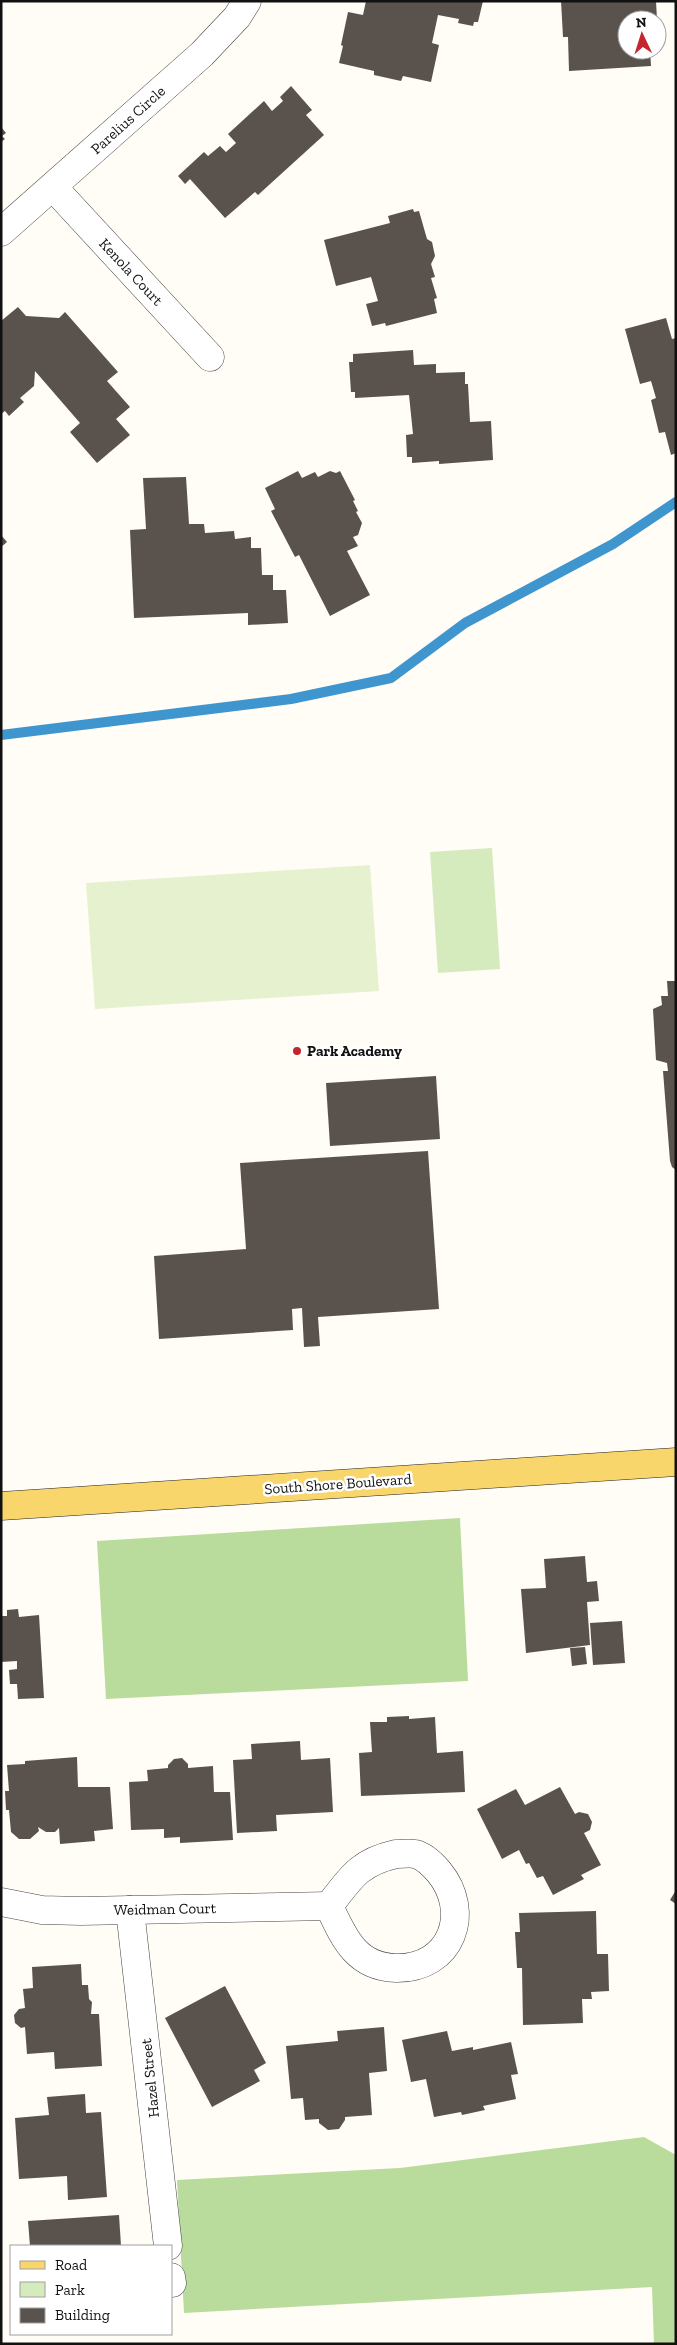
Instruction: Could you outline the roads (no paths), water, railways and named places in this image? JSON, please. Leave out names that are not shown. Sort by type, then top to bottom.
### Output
[{"type":"main road","name":"South Shore Boulevard","points":[[1,1506],[676,1462]]},
{"type":"street","name":"Parelius Circle","points":[[1,232],[202,54],[237,17],[247,1]]},
{"type":"street","name":"Kenola Court","points":[[53,187],[210,357]]},
{"type":"street","points":[[396,1854],[416,1854],[433,1864],[446,1880],[454,1900],[455,1919],[451,1936],[443,1950],[429,1962],[407,1968],[382,1968],[363,1959],[349,1945],[330,1906],[359,1869],[376,1858],[396,1854]]},
{"type":"street","name":"Weidman Court","points":[[1,1902],[42,1910],[330,1906]]},
{"type":"street","name":"Hazel Street","points":[[130,1910],[168,2245]]},
{"type":"waterway","points":[[1,735],[291,699],[391,678],[465,623],[613,544],[676,502]]},
{"type":"place","name":"Park Academy","points":[[297,1051]]}]
